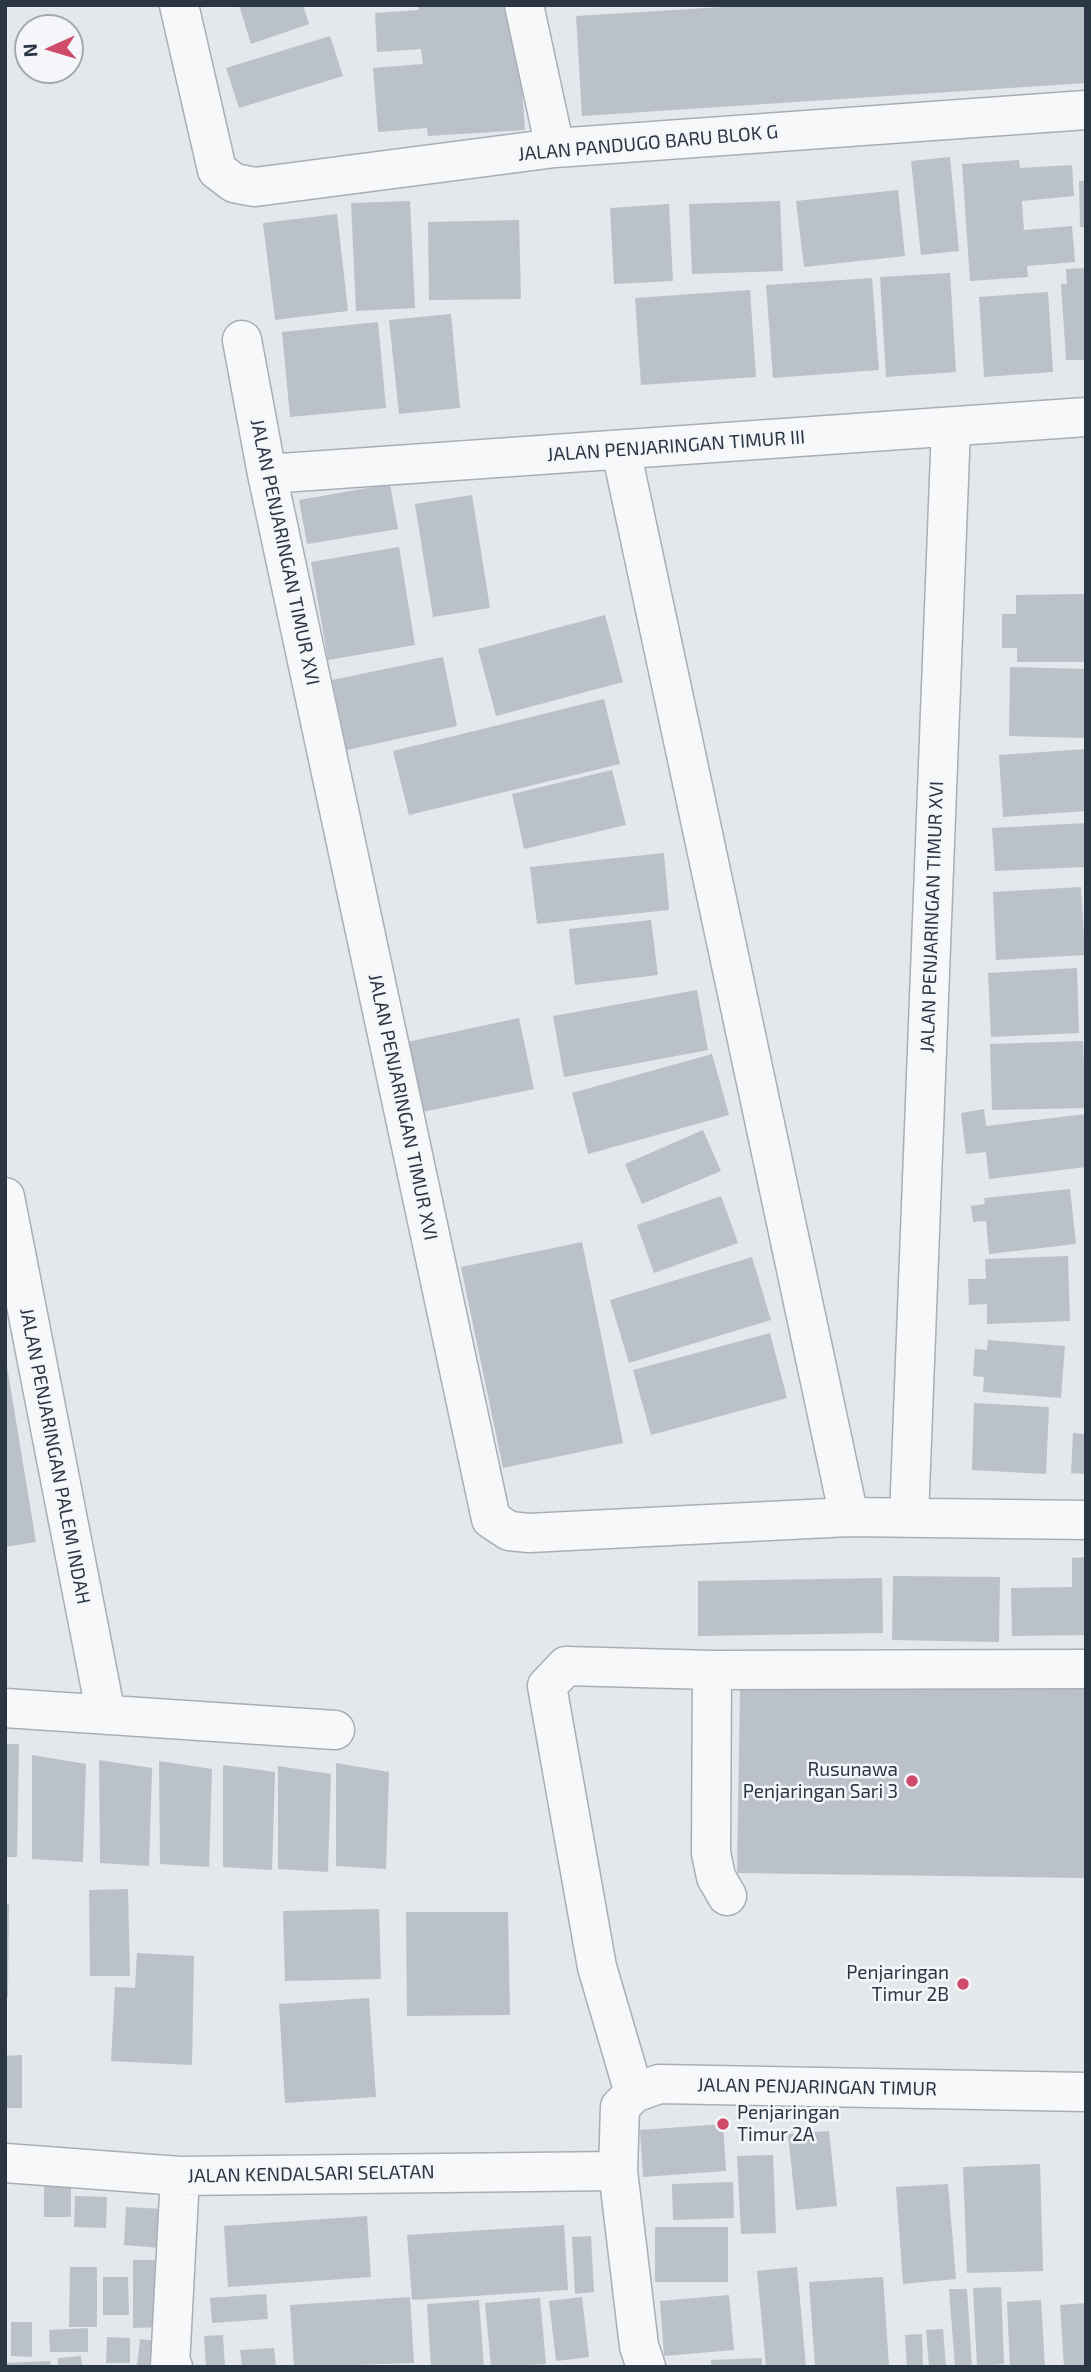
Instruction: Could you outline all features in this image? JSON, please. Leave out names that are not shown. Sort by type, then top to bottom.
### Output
[{"type":"street","name":"JALAN PANDUGO BARU BLOK G","points":[[179,5],[216,170],[234,183],[255,187],[555,148],[1086,110]]},
{"type":"street","points":[[524,5],[555,148]]},
{"type":"street","name":"JALAN PENJARINGAN TIMUR XVI","points":[[242,340],[267,474],[491,1519],[509,1531],[529,1533],[849,1517],[909,1517],[951,427]]},
{"type":"street","name":"JALAN PENJARINGAN TIMUR III","points":[[267,474],[1086,417]]},
{"type":"street","points":[[621,450],[849,1517]]},
{"type":"street","name":"JALAN PENJARINGAN PALEM INDAH","points":[[5,1197],[106,1715]]},
{"type":"street","points":[[909,1517],[1086,1520]]},
{"type":"street","points":[[646,2367],[639,2346],[618,2171],[620,2107],[634,2093],[597,1967],[547,1686],[566,1666],[712,1670],[1086,1669]]},
{"type":"street","points":[[712,1670],[711,1853],[716,1877],[727,1896]]},
{"type":"street","points":[[5,1708],[335,1730]]},
{"type":"street","name":"JALAN PENJARINGAN TIMUR","points":[[634,2093],[659,2084],[1086,2092]]},
{"type":"street","name":"JALAN KENDALSARI SELATAN","points":[[5,2164],[180,2176],[618,2171]]},
{"type":"street","points":[[173,2367],[170,2365],[180,2176]]},
{"type":"building","points":[[239,5],[303,5],[309,24],[251,44]]},
{"type":"building","points":[[418,5],[516,5],[525,130],[428,136],[427,128],[378,132],[373,68],[423,64],[421,49],[377,52],[375,13],[419,10]]},
{"type":"building","points":[[756,5],[1086,5],[1086,83],[582,116],[576,16]]},
{"type":"building","points":[[330,36],[343,76],[239,108],[226,68]]},
{"type":"building","points":[[950,157],[959,251],[921,255],[911,161]]},
{"type":"building","points":[[1019,160],[1020,168],[1072,165],[1074,196],[1022,201],[1024,230],[1072,226],[1075,262],[1027,266],[1028,277],[970,281],[962,164]]},
{"type":"building","points":[[1079,181],[1086,181],[1086,227],[1080,227]]},
{"type":"building","points":[[898,190],[905,256],[804,267],[796,201]]},
{"type":"building","points":[[410,201],[415,308],[356,311],[351,203]]},
{"type":"building","points":[[780,201],[783,271],[692,274],[689,204]]},
{"type":"building","points":[[669,204],[673,281],[614,284],[610,208]]},
{"type":"building","points":[[337,214],[348,311],[275,320],[263,223]]},
{"type":"building","points":[[519,220],[521,299],[429,300],[428,222]]},
{"type":"building","points":[[1086,268],[1086,360],[1066,360],[1061,284],[1067,284],[1066,269]]},
{"type":"building","points":[[950,273],[956,372],[886,377],[880,277]]},
{"type":"building","points":[[872,278],[879,370],[773,378],[766,285]]},
{"type":"building","points":[[750,290],[756,377],[641,385],[635,298]]},
{"type":"building","points":[[1048,292],[1053,372],[984,377],[979,297]]},
{"type":"building","points":[[451,314],[460,408],[399,414],[389,320]]},
{"type":"building","points":[[378,322],[386,408],[290,417],[282,332]]},
{"type":"building","points":[[390,484],[398,529],[307,544],[299,500]]},
{"type":"building","points":[[472,495],[490,608],[433,617],[415,504]]},
{"type":"building","points":[[399,547],[415,645],[328,660],[311,562]]},
{"type":"building","points":[[1086,594],[1086,662],[1017,662],[1017,648],[1002,648],[1002,614],[1016,614],[1016,595]]},
{"type":"building","points":[[605,615],[623,682],[496,716],[478,649]]},
{"type":"building","points":[[443,657],[457,726],[347,750],[332,680]]},
{"type":"building","points":[[1010,667],[1086,669],[1086,738],[1009,736]]},
{"type":"building","points":[[604,699],[620,764],[409,815],[393,751]]},
{"type":"building","points":[[1086,749],[1086,811],[1003,817],[999,755]]},
{"type":"building","points":[[612,770],[626,825],[524,849],[512,794]]},
{"type":"building","points":[[1086,823],[1086,867],[995,871],[992,828]]},
{"type":"building","points":[[664,853],[669,910],[537,924],[530,867]]},
{"type":"building","points":[[1081,887],[1085,955],[996,960],[993,892]]},
{"type":"building","points":[[651,920],[658,975],[575,985],[569,929]]},
{"type":"building","points":[[1077,968],[1079,1033],[991,1037],[988,973]]},
{"type":"building","points":[[697,990],[708,1050],[564,1077],[553,1016]]},
{"type":"building","points":[[519,1018],[534,1089],[422,1112],[407,1042]]},
{"type":"building","points":[[1083,1041],[1086,1108],[992,1110],[990,1044]]},
{"type":"building","points":[[712,1054],[729,1115],[588,1154],[572,1093]]},
{"type":"building","points":[[984,1109],[986,1126],[1086,1114],[1086,1167],[989,1179],[986,1152],[966,1154],[961,1113]]},
{"type":"building","points":[[703,1130],[721,1171],[642,1204],[625,1164]]},
{"type":"building","points":[[1070,1189],[1076,1244],[989,1254],[986,1221],[973,1222],[971,1206],[985,1204],[984,1198]]},
{"type":"building","points":[[721,1196],[738,1243],[654,1273],[637,1225]]},
{"type":"building","points":[[582,1242],[623,1443],[503,1468],[461,1267]]},
{"type":"building","points":[[1068,1256],[1070,1321],[987,1324],[987,1304],[969,1305],[968,1279],[986,1279],[985,1259]]},
{"type":"building","points":[[752,1257],[771,1320],[629,1363],[610,1300]]},
{"type":"building","points":[[770,1333],[787,1398],[651,1435],[633,1370]]},
{"type":"building","points":[[988,1340],[1065,1346],[1061,1398],[983,1392],[984,1377],[973,1376],[975,1349],[987,1350]]},
{"type":"building","points":[[5,1354],[36,1542],[5,1547]]},
{"type":"building","points":[[974,1403],[1049,1407],[1046,1474],[972,1470]]},
{"type":"building","points":[[1073,1433],[1086,1434],[1086,1474],[1071,1473]]},
{"type":"building","points":[[1086,1557],[1086,1635],[1012,1636],[1011,1588],[1072,1587],[1072,1558]]},
{"type":"building","points":[[893,1576],[1000,1577],[999,1642],[892,1640]]},
{"type":"building","points":[[882,1578],[883,1633],[698,1636],[698,1581]]},
{"type":"building","name":"Rusunawa Penjaringan Sari 3","points":[[1086,1685],[1086,1878],[737,1873],[740,1690]]},
{"type":"building","points":[[5,1744],[19,1744],[17,1857],[5,1857]]},
{"type":"building","points":[[32,1755],[86,1764],[83,1862],[32,1859]]},
{"type":"building","points":[[99,1760],[152,1768],[149,1866],[100,1863]]},
{"type":"building","points":[[159,1761],[212,1769],[209,1867],[160,1864]]},
{"type":"building","points":[[336,1763],[389,1772],[386,1869],[336,1866]]},
{"type":"building","points":[[223,1765],[275,1772],[272,1870],[223,1867]]},
{"type":"building","points":[[278,1766],[331,1774],[328,1872],[278,1869]]},
{"type":"building","points":[[128,1889],[130,1976],[90,1976],[89,1890]]},
{"type":"building","points":[[5,1904],[9,1904],[8,1997],[5,1997]]},
{"type":"building","points":[[379,1909],[381,1979],[285,1981],[283,1911]]},
{"type":"building","points":[[406,1912],[508,1912],[510,2015],[407,2016]]},
{"type":"building","points":[[137,1953],[194,1956],[192,2065],[111,2061],[115,1987],[135,1988]]},
{"type":"building","points":[[369,1998],[376,2097],[285,2103],[279,2004]]},
{"type":"building","points":[[22,2055],[22,2108],[5,2108],[5,2056]]},
{"type":"building","points":[[723,2124],[726,2171],[643,2177],[640,2130]]},
{"type":"building","points":[[829,2131],[837,2206],[796,2210],[788,2134]]},
{"type":"building","points":[[773,2155],[776,2233],[741,2234],[737,2156]]},
{"type":"building","points":[[1040,2164],[1043,2271],[967,2273],[963,2167]]},
{"type":"building","points":[[733,2182],[734,2218],[673,2220],[672,2184]]},
{"type":"building","points":[[948,2184],[956,2279],[903,2284],[896,2187]]},
{"type":"building","points":[[44,2186],[71,2187],[71,2217],[44,2217]]},
{"type":"building","points":[[75,2196],[107,2197],[106,2228],[74,2227]]},
{"type":"building","points":[[126,2207],[163,2209],[160,2248],[124,2245]]},
{"type":"building","points":[[367,2216],[371,2277],[228,2287],[224,2226]]},
{"type":"building","points":[[564,2225],[568,2290],[412,2300],[407,2235]]},
{"type":"building","points":[[655,2227],[728,2227],[728,2282],[655,2282]]},
{"type":"building","points":[[591,2236],[594,2292],[575,2294],[572,2237]]},
{"type":"building","points":[[133,2260],[162,2260],[163,2327],[133,2328]]},
{"type":"building","points":[[70,2267],[97,2267],[97,2327],[69,2327]]},
{"type":"building","points":[[797,2267],[806,2367],[766,2367],[757,2271]]},
{"type":"building","points":[[103,2277],[128,2277],[129,2315],[103,2315]]},
{"type":"building","points":[[883,2277],[889,2366],[815,2367],[809,2282]]},
{"type":"building","points":[[1001,2287],[1004,2364],[977,2366],[973,2288]]},
{"type":"building","points":[[949,2289],[967,2289],[972,2367],[955,2367]]},
{"type":"building","points":[[266,2294],[268,2319],[212,2323],[210,2298]]},
{"type":"building","points":[[729,2295],[734,2350],[664,2356],[660,2301]]},
{"type":"building","points":[[410,2297],[414,2363],[294,2367],[290,2305]]},
{"type":"building","points":[[582,2297],[589,2357],[556,2361],[549,2301]]},
{"type":"building","points":[[540,2298],[546,2364],[491,2367],[485,2303]]},
{"type":"building","points":[[479,2300],[484,2367],[431,2367],[427,2304]]},
{"type":"building","points":[[1041,2300],[1045,2367],[1010,2367],[1007,2302]]},
{"type":"building","points":[[1086,2303],[1086,2367],[1064,2367],[1060,2305]]},
{"type":"building","points":[[11,2322],[32,2322],[32,2357],[11,2356]]},
{"type":"building","points":[[88,2328],[88,2352],[50,2352],[49,2330]]},
{"type":"building","points":[[943,2329],[946,2367],[929,2367],[926,2330]]},
{"type":"building","points":[[922,2334],[923,2367],[907,2367],[905,2335]]},
{"type":"building","points":[[223,2335],[225,2366],[206,2367],[204,2336]]},
{"type":"building","points":[[107,2337],[130,2338],[130,2363],[106,2363]]},
{"type":"building","points":[[140,2339],[161,2342],[158,2367],[137,2367]]},
{"type":"building","points":[[274,2348],[276,2367],[242,2367],[240,2350]]},
{"type":"building","points":[[81,2356],[82,2367],[58,2367],[58,2358]]},
{"type":"building","points":[[762,2358],[762,2367],[711,2367],[711,2360]]},
{"type":"building","points":[[50,2361],[51,2367],[5,2367],[5,2363]]},
{"type":"place","name":"Rusunawa Penjaringan Sari 3","points":[[912,1781]]},
{"type":"place","name":"Penjaringan Timur 2B","points":[[963,1984]]},
{"type":"place","name":"Penjaringan Timur 2A","points":[[723,2124]]}]
